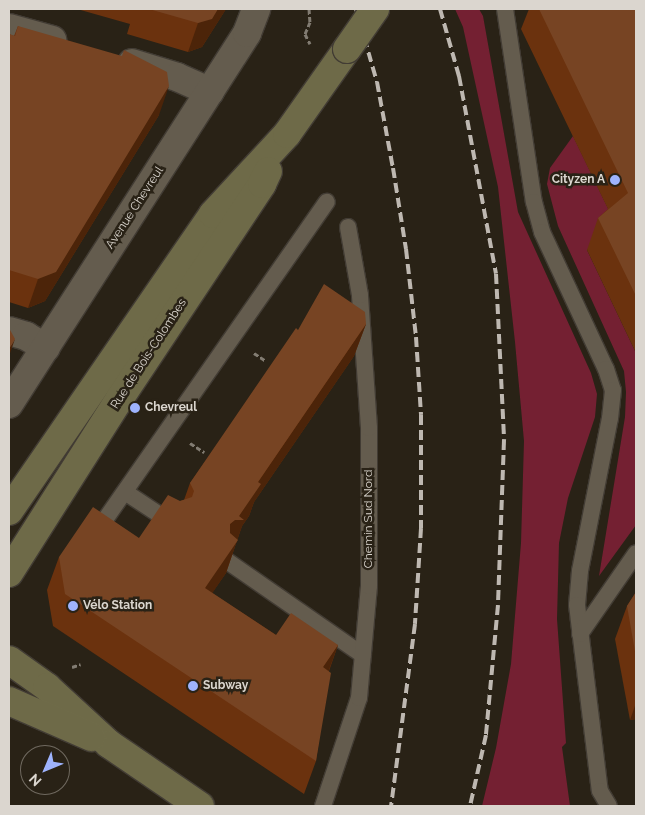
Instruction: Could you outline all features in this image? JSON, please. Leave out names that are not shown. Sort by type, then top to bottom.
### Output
[{"type":"main road","name":"Rue de Bois-Colombes","points":[[9,511],[213,214],[286,134],[375,9]]},
{"type":"main road","name":"Rue de Bois-Colombes","points":[[9,574],[120,398],[262,184],[286,134]]},
{"type":"main road","points":[[9,660],[47,687],[109,744],[200,806]]},
{"type":"main road","points":[[9,701],[109,744]]},
{"type":"street","name":"Avenue Chevreul","points":[[9,404],[247,33],[256,9]]},
{"type":"street","points":[[9,28],[74,47]]},
{"type":"street","points":[[112,58],[177,77],[210,92]]},
{"type":"street","points":[[9,331],[26,336],[46,348]]},
{"type":"lane","points":[[505,9],[534,202],[542,232],[606,369],[613,390],[610,418],[580,572],[577,605],[600,792],[609,806]]},
{"type":"lane","points":[[93,536],[327,202]]},
{"type":"lane","name":"Chemin Sud Nord","points":[[323,806],[359,698],[369,586],[370,428],[360,295],[348,228]]},
{"type":"lane","points":[[124,492],[172,523]]},
{"type":"lane","points":[[580,634],[636,553]]},
{"type":"lane","points":[[227,561],[363,655]]},
{"type":"path","points":[[310,9],[310,22],[305,34],[309,44],[314,48]]},
{"type":"shaded area","points":[[455,9],[479,9],[483,16],[518,212],[591,373],[597,394],[595,417],[568,498],[559,543],[557,619],[566,743],[562,747],[570,806],[482,806],[496,748],[511,664],[521,543],[524,441],[498,187],[463,27]]},
{"type":"shaded area","points":[[573,136],[616,225],[587,250],[636,353],[636,525],[599,576],[625,417],[626,392],[624,371],[558,226],[547,184],[550,168]]},
{"type":"building","points":[[149,9],[218,9],[212,19],[198,23]]},
{"type":"building","name":"Cityzen A","points":[[539,9],[636,9],[636,296],[598,218],[628,193]]},
{"type":"building","points":[[18,26],[122,56],[124,50],[167,72],[169,86],[56,272],[38,279],[9,270],[9,34],[15,36]]},
{"type":"building","points":[[324,284],[365,312],[366,324],[258,482],[261,484],[239,516],[244,520],[235,520],[230,524],[230,533],[238,540],[205,588],[276,635],[291,613],[338,645],[323,667],[331,673],[316,761],[65,594],[59,557],[93,507],[139,538],[168,495],[180,501],[192,497],[194,491],[190,483],[296,328],[298,330]]},
{"type":"building","points":[[9,328],[15,339],[9,349]]},
{"type":"building","points":[[636,592],[636,657],[627,606]]},
{"type":"railway","points":[[356,9],[377,82],[406,249],[416,337],[421,415],[421,528],[415,624],[391,806]]},
{"type":"railway","points":[[440,9],[459,76],[496,274],[504,440],[498,605],[486,735],[470,806]]},
{"type":"place","name":"Cityzen A","points":[[615,180]]},
{"type":"place","name":"Chevreul","points":[[135,408]]},
{"type":"place","name":"Vélo Station","points":[[73,606]]},
{"type":"place","name":"Subway","points":[[193,686]]}]
